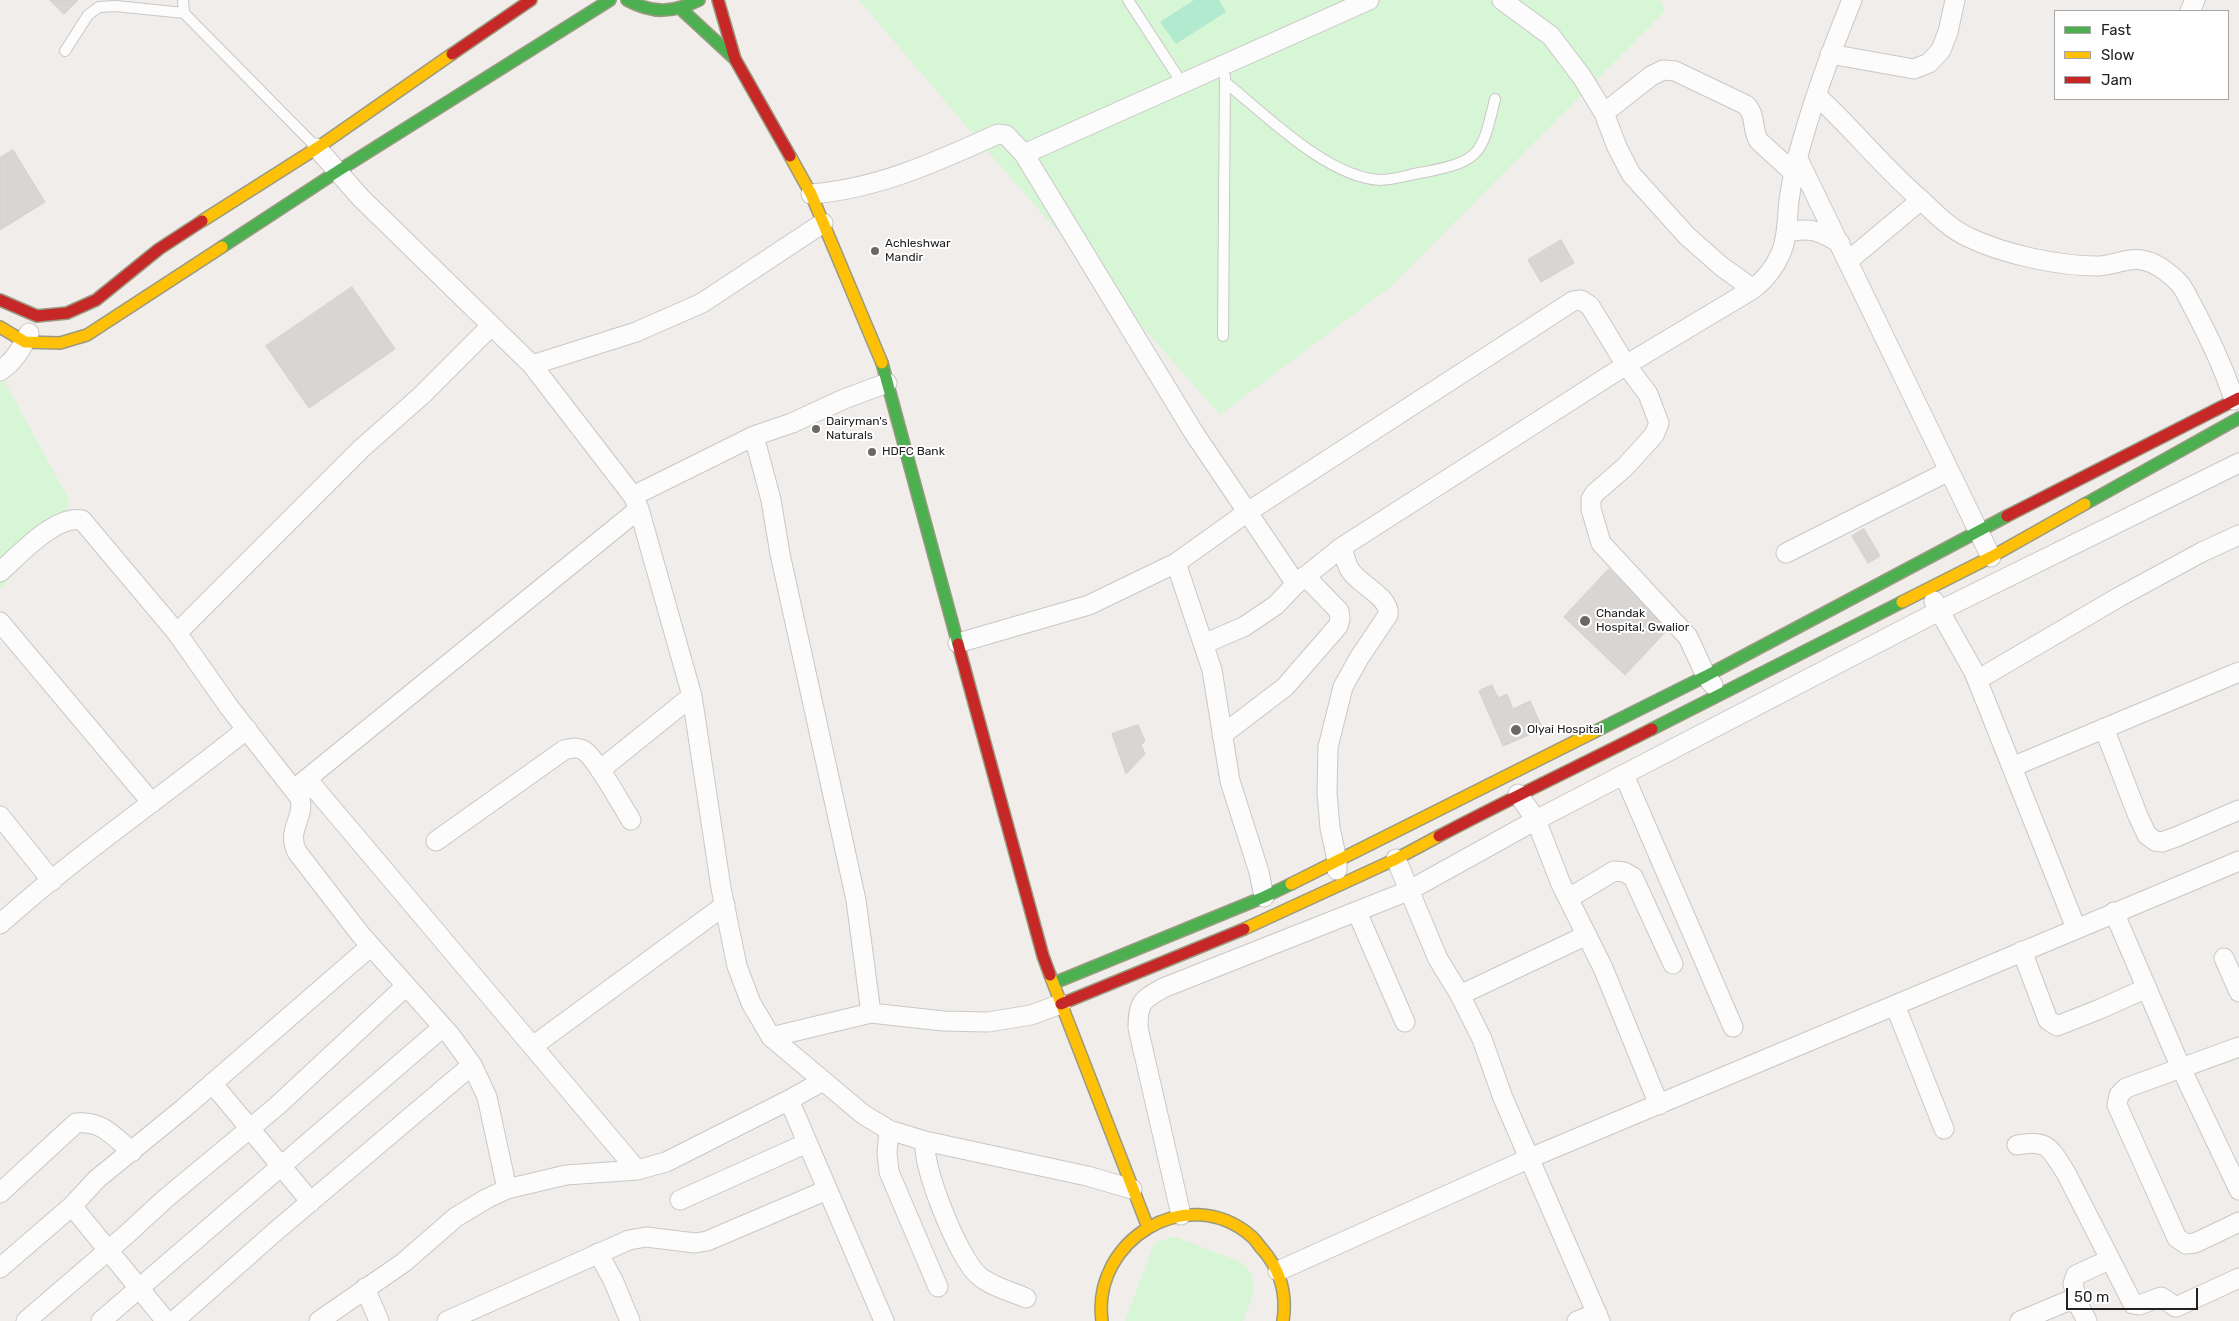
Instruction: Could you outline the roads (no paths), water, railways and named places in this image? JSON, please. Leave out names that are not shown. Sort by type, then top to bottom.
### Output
[{"type":"main road","points":[[0,300],[37,316],[67,313],[96,300],[159,249],[317,148],[532,0]]},
{"type":"main road","points":[[0,326],[25,342],[60,342],[87,335],[338,171],[610,0]]},
{"type":"main road","points":[[627,0],[638,7],[660,12],[682,10],[700,0]]},
{"type":"main road","points":[[718,0],[735,59],[811,194],[882,363],[1043,956],[1147,1225]]},
{"type":"main road","points":[[682,10],[735,59]]},
{"type":"main road","points":[[1054,983],[1264,897],[1706,676],[1978,530],[2237,406]]},
{"type":"main road","points":[[1061,1004],[1272,918],[1396,859],[1518,794],[1566,774],[1991,556],[2237,406]]},
{"type":"main road","points":[[1102,1321],[1100,1296],[1109,1266],[1127,1240],[1147,1225],[1181,1215],[1211,1216],[1239,1227],[1262,1246],[1278,1271],[1285,1298],[1284,1321]]},
{"type":"street","points":[[1024,154],[1369,0]]},
{"type":"street","points":[[1502,0],[1551,36],[1582,77],[1604,113],[1617,148],[1631,174],[1687,236],[1721,266],[1753,289]]},
{"type":"street","points":[[1204,644],[1245,626],[1276,605],[1301,580],[1342,547],[1626,365],[1753,289],[1773,270],[1782,252],[1788,232],[1789,201],[1796,166],[1830,54],[1852,0]]},
{"type":"street","points":[[1830,54],[1914,69],[1929,63],[1941,50],[1955,0]]},
{"type":"street","points":[[1604,113],[1651,76],[1663,70],[1675,71],[1746,105],[1751,110],[1754,116],[1754,134],[1759,141],[1796,166],[1840,243],[1991,556]]},
{"type":"street","points":[[1817,96],[1904,187],[1937,216],[1966,236],[1997,249],[2081,264],[2098,266],[2125,260],[2145,261],[2164,270],[2180,285],[2203,326],[2227,376],[2237,406]]},
{"type":"street","points":[[811,194],[831,193],[896,178],[998,134],[1006,135],[1024,154],[1194,433],[1246,513],[1301,580],[1339,611],[1340,619],[1338,626],[1286,687],[1222,735]]},
{"type":"street","points":[[317,148],[362,198],[532,365],[636,502],[692,696],[725,905],[737,966],[751,1004],[771,1037],[864,1115],[889,1130],[925,1141],[1087,1176],[1132,1189]]},
{"type":"street","points":[[1848,261],[1920,200]]},
{"type":"street","points":[[532,365],[636,332],[702,303],[823,224]]},
{"type":"street","points":[[1788,232],[1805,229],[1820,232],[1840,243]]},
{"type":"street","points":[[958,643],[1089,605],[1176,563],[1246,513],[1573,301],[1581,300],[1590,306],[1626,365],[1648,394],[1659,423],[1654,435],[1625,467],[1595,493],[1591,500],[1590,509],[1601,543],[1688,637],[1706,676],[1720,694]]},
{"type":"street","points":[[0,371],[9,365],[25,342],[37,316]]},
{"type":"street","points":[[177,633],[362,448],[422,395],[491,326]]},
{"type":"street","points":[[301,784],[636,502],[754,436],[792,423],[844,399],[887,383]]},
{"type":"street","points":[[754,436],[771,500],[780,554],[824,744],[856,900],[871,1012]]},
{"type":"street","points":[[1181,1215],[1138,1028],[1138,1011],[1142,1000],[1163,988],[1408,891],[1536,820],[1940,612],[2239,463]]},
{"type":"street","points":[[1786,553],[1949,471]]},
{"type":"street","points":[[0,572],[41,535],[76,519],[82,520],[177,633],[246,729],[301,784],[533,1046],[638,1170]]},
{"type":"street","points":[[1977,680],[2119,597],[2202,552],[2239,535]]},
{"type":"street","points":[[1338,886],[1337,860],[1330,828],[1327,793],[1328,747],[1343,687],[1359,658],[1388,614],[1389,608],[1386,602],[1350,570],[1342,547]]},
{"type":"street","points":[[1176,563],[1204,644],[1219,706],[1230,781],[1259,872],[1264,897]]},
{"type":"street","points":[[1927,589],[1977,680],[2076,928]]},
{"type":"street","points":[[0,622],[152,803]]},
{"type":"street","points":[[2012,767],[2239,672]]},
{"type":"street","points":[[600,770],[692,696]]},
{"type":"street","points":[[2104,728],[2138,816],[2147,836],[2154,841],[2162,842],[2176,837],[2239,810]]},
{"type":"street","points":[[0,924],[246,729]]},
{"type":"street","points":[[436,841],[564,750],[574,747],[584,751],[600,770],[632,820]]},
{"type":"street","points":[[1624,775],[1733,1028]]},
{"type":"street","points":[[301,784],[302,807],[293,831],[293,844],[297,852],[371,946],[443,1027],[472,1065],[487,1097],[507,1189]]},
{"type":"street","points":[[1518,794],[1536,820],[1568,898],[1603,968],[1659,1106]]},
{"type":"street","points":[[0,816],[52,881]]},
{"type":"street","points":[[1396,859],[1438,959],[1460,995],[1482,1039],[1503,1098],[1599,1317],[1577,1321]]},
{"type":"street","points":[[1278,1271],[1530,1158],[1659,1106],[2076,928],[2239,861]]},
{"type":"street","points":[[1568,898],[1614,871],[1624,872],[1633,877],[1672,964]]},
{"type":"street","points":[[533,1046],[725,905]]},
{"type":"street","points":[[1356,912],[1405,1022]]},
{"type":"street","points":[[2114,912],[2181,1068],[2239,1190]]},
{"type":"street","points":[[1460,995],[1587,935]]},
{"type":"street","points":[[0,1268],[72,1206],[97,1179],[212,1084],[371,946]]},
{"type":"street","points":[[2022,951],[2048,1020],[2057,1026],[2146,988]]},
{"type":"street","points":[[2224,958],[2239,992]]},
{"type":"street","points":[[26,1321],[164,1199],[251,1128],[406,986]]},
{"type":"street","points":[[771,1037],[871,1012],[943,1021],[988,1022],[1031,1015],[1061,1004]]},
{"type":"street","points":[[1895,1005],[1944,1130]]},
{"type":"street","points":[[100,1321],[443,1027]]},
{"type":"street","points":[[2239,1047],[2126,1088],[2119,1095],[2117,1105],[2177,1238],[2186,1244],[2195,1243],[2239,1222]]},
{"type":"street","points":[[174,1321],[472,1065]]},
{"type":"street","points":[[319,1321],[403,1263],[456,1217],[486,1199],[507,1189],[566,1175],[638,1170],[666,1162],[789,1100],[823,1080]]},
{"type":"street","points":[[212,1084],[251,1128],[311,1202]]},
{"type":"street","points":[[789,1100],[884,1321]]},
{"type":"street","points":[[0,1193],[76,1124],[88,1122],[100,1125],[132,1152]]},
{"type":"street","points":[[889,1130],[887,1153],[889,1172],[938,1287]]},
{"type":"street","points":[[925,1141],[926,1166],[960,1252],[970,1267],[985,1280],[1026,1298]]},
{"type":"street","points":[[2016,1145],[2034,1141],[2044,1145],[2053,1153],[2066,1173],[2133,1304],[2139,1305],[2161,1297],[2176,1307],[2239,1278]]},
{"type":"street","points":[[680,1200],[807,1143]]},
{"type":"street","points":[[447,1321],[629,1240],[646,1237],[695,1243],[707,1241],[827,1190]]},
{"type":"street","points":[[72,1206],[166,1321]]},
{"type":"street","points":[[598,1254],[613,1280],[630,1321]]},
{"type":"street","points":[[2082,1313],[2073,1284],[2076,1275],[2109,1260]]},
{"type":"street","points":[[366,1288],[379,1321]]},
{"type":"street","points":[[2020,1321],[2068,1302],[2082,1313]]},
{"type":"lane","points":[[183,0],[184,13]]},
{"type":"lane","points":[[1128,0],[1182,83]]},
{"type":"lane","points":[[65,51],[88,16],[99,7],[116,6],[184,13],[317,148]]},
{"type":"lane","points":[[1223,336],[1226,64]]},
{"type":"lane","points":[[1225,82],[1312,152],[1346,171],[1382,180],[1456,166],[1473,156],[1485,140],[1495,99]]},
{"type":"place","name":"Achleshwar Mandir","points":[[875,251]]},
{"type":"place","name":"Dairyman's Naturals","points":[[816,429]]},
{"type":"place","name":"HDFC Bank","points":[[872,452]]},
{"type":"place","name":"Chandak Hospital, Gwalior","points":[[1585,621]]},
{"type":"place","name":"Olyai Hospital","points":[[1516,730]]}]
